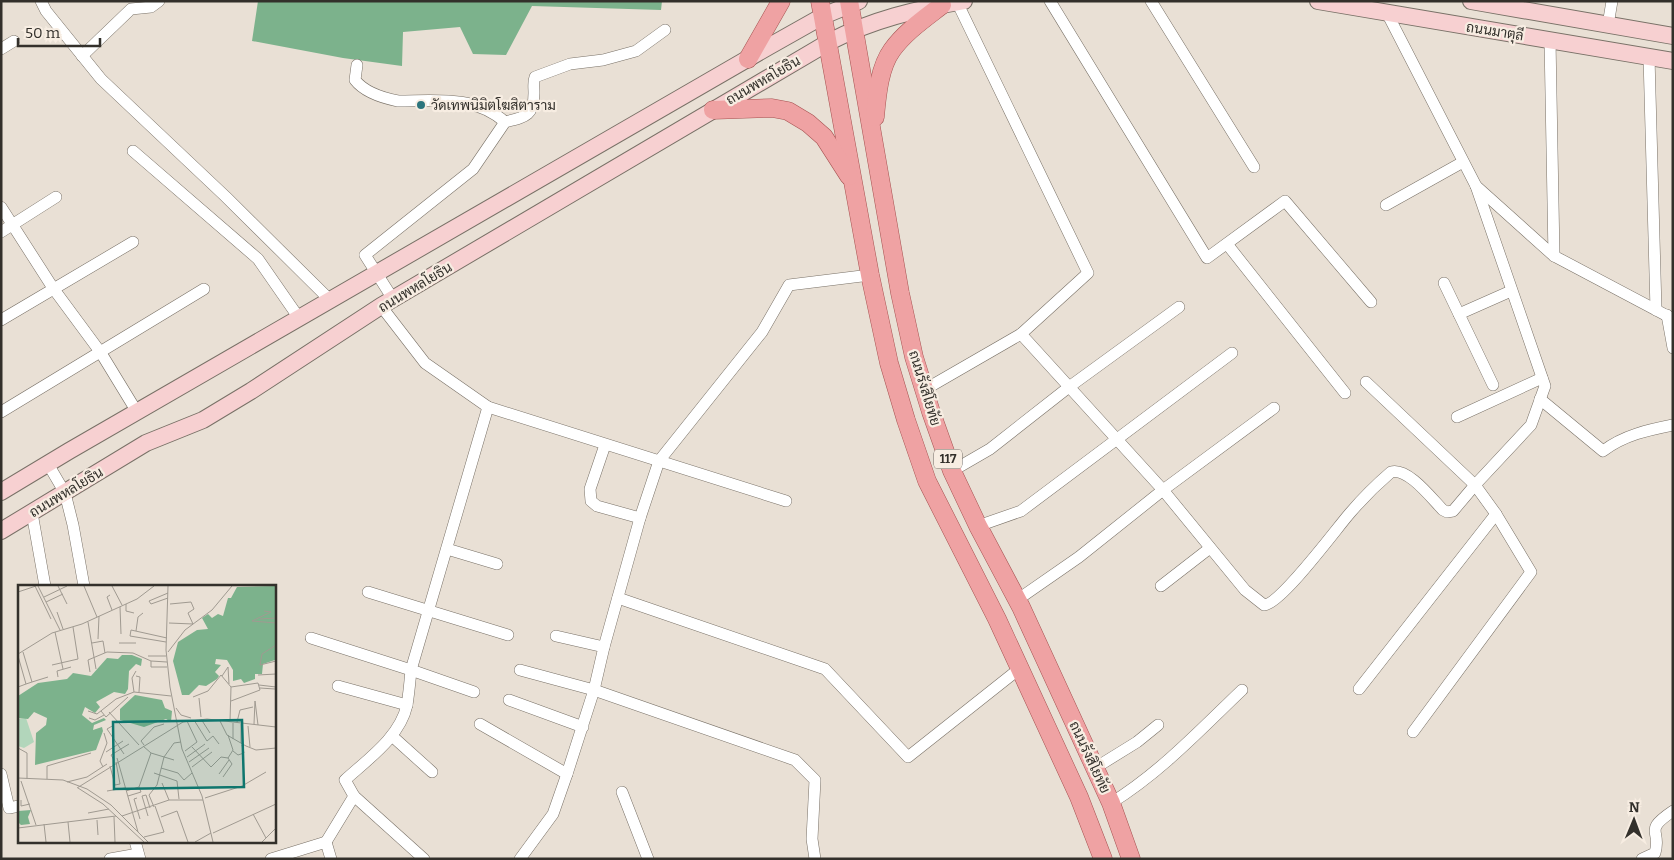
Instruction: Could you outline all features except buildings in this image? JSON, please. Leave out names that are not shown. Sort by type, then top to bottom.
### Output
[{"type":"main road","points":[[748,59],[781,1]]},
{"type":"main road","name":"ถนนมาตุลี","points":[[1318,1],[1335,4],[1388,7],[1550,40],[1673,61]]},
{"type":"main road","name":"ถนนมาตุลี","points":[[1471,1],[1507,4],[1608,25],[1673,36]]},
{"type":"main road","name":"ถนนพหลโยธิน","points":[[2,491],[748,59],[822,8],[852,2]]},
{"type":"main road","name":"ถนนรังสิโยทัย","points":[[852,2],[854,29],[900,293],[914,357],[924,390],[952,471],[978,526],[1019,604],[1111,802],[1131,859]]},
{"type":"main road","points":[[854,29],[904,13],[954,3]]},
{"type":"main road","points":[[873,138],[877,96],[883,70],[891,51],[917,24],[954,3]]},
{"type":"main road","name":"ถนนรังสิโยทัย","points":[[822,8],[870,275],[889,363],[906,420],[928,480],[997,618],[1079,797],[1103,859]]},
{"type":"main road","name":"ถนนพหลโยธิน","points":[[1,531],[146,443],[203,420],[252,391],[387,303],[854,29]]},
{"type":"main road","points":[[713,110],[772,108],[788,111],[808,123],[824,137],[854,183]]},
{"type":"main road","points":[[997,618],[1019,604]]},
{"type":"street","points":[[41,1],[46,11],[101,80],[226,198],[330,300]]},
{"type":"street","points":[[82,56],[132,9],[151,7],[159,1]]},
{"type":"street","points":[[1050,1],[1207,258],[1285,201],[1371,302]]},
{"type":"street","points":[[1151,1],[1254,167]]},
{"type":"street","points":[[1608,25],[1612,1]]},
{"type":"street","points":[[924,390],[1021,334],[1088,273],[954,3]]},
{"type":"street","points":[[1021,334],[1163,490],[1245,590],[1264,605],[1271,603],[1287,588],[1351,512],[1391,472],[1402,472],[1418,484],[1442,510],[1447,512],[1453,511],[1531,425],[1545,386],[1476,186],[1388,7]]},
{"type":"street","points":[[665,30],[636,51],[603,60],[570,64],[535,77],[534,102],[530,112],[524,117],[505,122],[473,169],[365,255],[376,274],[387,303],[425,363],[488,407],[786,501]]},
{"type":"street","points":[[1550,40],[1554,256]]},
{"type":"street","points":[[1,49],[14,41]]},
{"type":"street","points":[[1649,57],[1656,310]]},
{"type":"street","points":[[357,65],[355,80],[358,84],[386,98],[398,101],[469,103],[494,113],[505,122]]},
{"type":"street","points":[[133,151],[258,259],[299,318]]},
{"type":"street","points":[[1386,205],[1463,162]]},
{"type":"street","points":[[1476,186],[1554,256],[1670,317],[1673,348]]},
{"type":"street","points":[[1,232],[56,196]]},
{"type":"street","points":[[1,207],[53,288],[100,353],[137,412]]},
{"type":"street","points":[[1,320],[133,242]]},
{"type":"street","points":[[1227,244],[1345,393]]},
{"type":"street","points":[[520,859],[553,814],[583,728],[640,518],[660,461],[762,332],[789,285],[870,275]]},
{"type":"street","points":[[1444,283],[1493,385]]},
{"type":"street","points":[[1,412],[204,289]]},
{"type":"street","points":[[1459,314],[1511,290]]},
{"type":"street","points":[[952,471],[990,449],[1069,387],[1180,307]]},
{"type":"street","points":[[978,526],[1021,511],[1232,353]]},
{"type":"street","points":[[1457,417],[1542,378]]},
{"type":"street","points":[[1366,382],[1475,485],[1496,514],[1531,572],[1413,732]]},
{"type":"street","points":[[1540,400],[1603,451],[1612,444],[1642,430],[1673,425]]},
{"type":"street","points":[[424,859],[354,796],[345,780],[392,736],[404,715],[407,706],[411,670],[488,407]]},
{"type":"street","points":[[1019,604],[1163,490],[1274,408]]},
{"type":"street","points":[[605,445],[590,489],[591,501],[597,506],[640,518]]},
{"type":"street","points":[[48,464],[65,493],[84,585]]},
{"type":"street","points":[[32,513],[45,585]]},
{"type":"street","points":[[1358,689],[1496,514]]},
{"type":"street","points":[[1161,586],[1210,548]]},
{"type":"street","points":[[446,549],[497,564]]},
{"type":"street","points":[[368,592],[427,612],[508,635]]},
{"type":"street","points":[[618,598],[825,669],[908,757],[1020,670]]},
{"type":"street","points":[[556,636],[604,647]]},
{"type":"street","points":[[311,638],[474,692]]},
{"type":"street","points":[[520,670],[594,690],[795,760],[815,780],[812,839],[816,859]]},
{"type":"street","points":[[338,686],[407,706]]},
{"type":"street","points":[[1111,802],[1136,787],[1170,759],[1242,690]]},
{"type":"street","points":[[509,700],[583,728]]},
{"type":"street","points":[[480,724],[567,774]]},
{"type":"street","points":[[1095,768],[1137,742],[1158,725]]},
{"type":"street","points":[[392,736],[432,772]]},
{"type":"street","points":[[1,774],[9,808],[18,806]]},
{"type":"street","points":[[622,792],[648,859]]},
{"type":"street","points":[[271,859],[326,842],[354,796]]},
{"type":"street","points":[[1642,859],[1655,853],[1655,827],[1660,820],[1673,811]]},
{"type":"street","points":[[110,859],[139,856],[135,842]]},
{"type":"street","points":[[326,842],[331,859]]},
{"type":"green space","points":[[258,1],[662,1],[661,10],[532,6],[506,55],[473,54],[460,27],[403,32],[402,66],[343,58],[252,41]]},
{"type":"place","name":"วัดเทพนิมิตโฆสิตาราม","points":[[421,105]]}]
